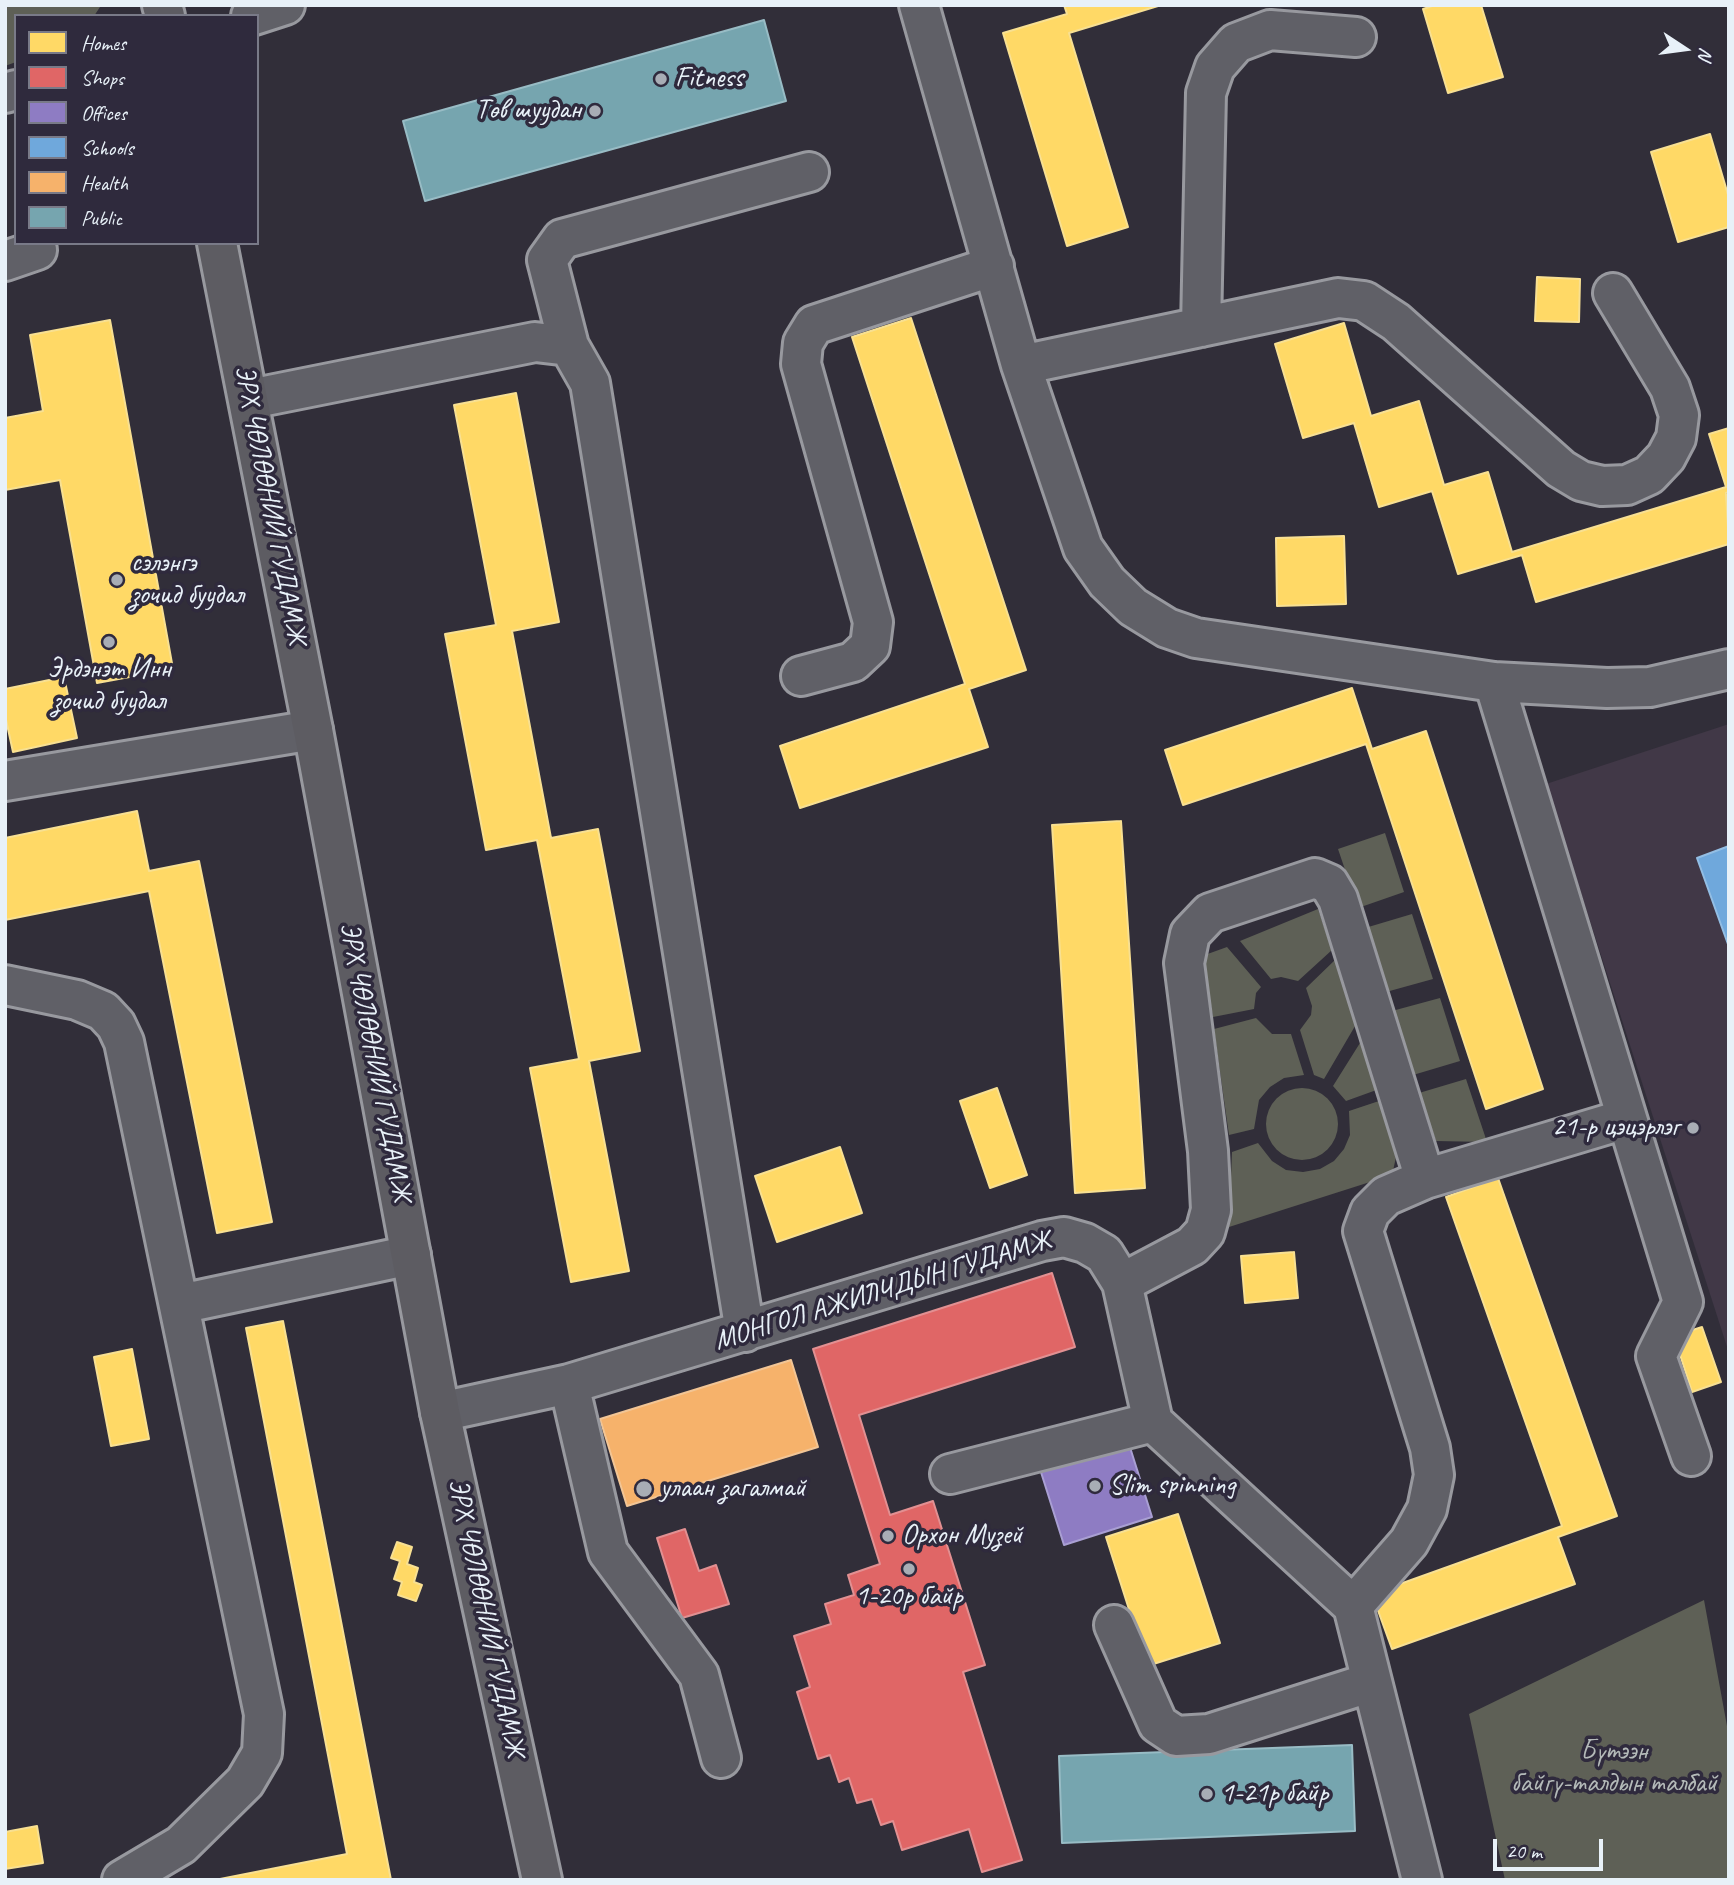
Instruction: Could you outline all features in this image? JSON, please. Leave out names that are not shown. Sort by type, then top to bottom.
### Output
[{"type":"main road","name":"ЭРХ ЧӨЛӨӨНИЙ ГУДАМЖ","points":[[217,245],[250,399],[440,1412],[542,1880]]},
{"type":"street","points":[[257,14],[285,5]]},
{"type":"street","points":[[919,5],[1021,365],[1083,548],[1107,582],[1133,607],[1167,628],[1196,638],[1494,682],[1607,688],[1650,687],[1729,668]]},
{"type":"street","points":[[1201,327],[1206,93],[1215,67],[1236,43],[1270,30],[1356,37]]},
{"type":"street","points":[[745,1332],[590,383],[569,346],[547,260],[562,239],[809,172]]},
{"type":"street","points":[[801,677],[853,662],[870,646],[873,622],[802,364],[803,343],[814,325],[994,266]]},
{"type":"street","points":[[1021,365],[1338,298],[1364,301],[1396,322],[1561,470],[1581,481],[1602,486],[1627,485],[1649,475],[1666,457],[1676,438],[1678,415],[1670,388],[1613,293]]},
{"type":"street","points":[[250,399],[535,342],[569,346]]},
{"type":"street","points":[[1494,682],[1625,1119],[1683,1302],[1656,1356],[1691,1456]]},
{"type":"street","points":[[5,781],[313,730]]},
{"type":"street","points":[[1122,1283],[1192,1246],[1205,1232],[1211,1210],[1208,1151],[1184,963],[1190,934],[1210,913],[1315,878],[1329,884],[1338,899],[1425,1179]]},
{"type":"street","points":[[5,985],[77,1000],[103,1011],[116,1025],[124,1042],[264,1714],[261,1753],[245,1782],[181,1845],[122,1880]]},
{"type":"street","points":[[1353,1605],[1409,1542],[1427,1509],[1434,1475],[1430,1448],[1363,1231],[1370,1212],[1386,1196],[1425,1179],[1625,1119]]},
{"type":"street","name":"МОНГОЛ АЖИЛЧДЫН ГУДАМЖ","points":[[440,1412],[569,1384],[1042,1241],[1064,1237],[1085,1243],[1104,1254],[1122,1283],[1153,1422]]},
{"type":"street","points":[[180,1304],[411,1255]]},
{"type":"street","points":[[569,1384],[608,1552],[699,1675],[722,1758]]},
{"type":"street","points":[[950,1474],[1153,1422],[1353,1605],[1422,1880]]},
{"type":"street","points":[[1114,1625],[1158,1724],[1176,1736],[1209,1734],[1372,1682]]},
{"type":"shaded area","name":"21-р цэцэрлэг","points":[[1729,724],[1729,1353],[1546,784]]},
{"type":"green space","points":[[5,5],[100,5],[95,14],[14,14],[14,63],[5,66]]},
{"type":"green space","points":[[1385,833],[1404,892],[1358,908],[1338,849]]},
{"type":"green space","points":[[1318,909],[1332,950],[1298,981],[1281,977],[1271,979],[1240,941]]},
{"type":"green space","points":[[1412,914],[1433,979],[1386,992],[1365,928]]},
{"type":"green space","points":[[1227,947],[1261,987],[1256,993],[1254,1009],[1213,1017],[1202,956]]},
{"type":"green space","points":[[1336,959],[1358,1021],[1324,1079],[1314,1075],[1300,1030],[1311,1015],[1312,1006],[1306,988]]},
{"type":"green space","points":[[1440,998],[1460,1061],[1413,1075],[1392,1011]]},
{"type":"green space","points":[[1256,1018],[1272,1034],[1291,1034],[1304,1075],[1284,1078],[1270,1087],[1259,1100],[1254,1129],[1229,1135],[1214,1029]]},
{"type":"green space","points":[[1365,1035],[1382,1088],[1346,1101],[1333,1086]]},
{"type":"green space","points":[[1466,1079],[1487,1142],[1436,1141],[1419,1093]]},
{"type":"green space","points":[[1302,1088],[1316,1091],[1328,1098],[1335,1110],[1338,1124],[1335,1138],[1328,1150],[1316,1157],[1302,1160],[1288,1157],[1276,1150],[1269,1138],[1266,1124],[1269,1110],[1276,1098],[1288,1091]]},
{"type":"green space","points":[[1385,1099],[1399,1144],[1392,1175],[1229,1227],[1232,1152],[1258,1143],[1272,1161],[1286,1170],[1303,1172],[1320,1169],[1334,1161],[1344,1149],[1350,1135],[1349,1111]]},
{"type":"green space","name":"Бүтээн байгү-талдын талбай","points":[[1704,1600],[1729,1737],[1729,1880],[1505,1880],[1469,1714]]},
{"type":"building: Homes","points":[[1064,5],[1158,6],[1069,33],[1128,227],[1067,246],[1003,33],[1067,14]]},
{"type":"building: Homes","points":[[1435,5],[1481,5],[1503,77],[1448,93],[1423,9]]},
{"type":"building: Homes","points":[[1710,134],[1729,198],[1729,227],[1678,242],[1651,152]]},
{"type":"building: Homes","points":[[1537,277],[1580,279],[1579,322],[1535,321]]},
{"type":"building: Homes","points":[[911,318],[1026,670],[969,689],[988,747],[800,808],[780,746],[965,684],[852,337]]},
{"type":"building: Homes","name":"сэлэнгэ зочид буудал","points":[[110,320],[173,669],[97,683],[60,480],[5,490],[5,418],[43,411],[30,335]]},
{"type":"building: Homes","points":[[1344,323],[1371,416],[1419,401],[1444,485],[1488,472],[1512,552],[1726,487],[1709,434],[1729,428],[1729,492],[1726,493],[1729,544],[1536,602],[1522,555],[1458,574],[1432,491],[1379,507],[1354,423],[1303,438],[1275,344]]},
{"type":"building: Homes","points":[[516,393],[559,622],[512,631],[551,838],[598,829],[640,1051],[589,1061],[629,1271],[571,1282],[530,1068],[579,1059],[537,840],[486,850],[445,634],[496,625],[454,405]]},
{"type":"building: Homes","points":[[1344,536],[1346,604],[1277,606],[1276,538]]},
{"type":"building: Homes","points":[[64,677],[77,738],[13,752],[5,715],[5,689]]},
{"type":"building: Homes","points":[[1352,688],[1372,749],[1426,731],[1543,1089],[1486,1109],[1366,744],[1183,805],[1165,750]]},
{"type":"building: Homes","points":[[137,811],[149,871],[199,861],[272,1222],[217,1233],[149,891],[5,920],[5,838]]},
{"type":"building: Homes","points":[[1121,821],[1145,1188],[1075,1193],[1052,825]]},
{"type":"building: Homes","points":[[997,1088],[1027,1175],[990,1188],[960,1101]]},
{"type":"building: Homes","points":[[840,1147],[862,1213],[777,1242],[755,1176]]},
{"type":"building: Homes","points":[[1498,1178],[1617,1516],[1558,1537],[1575,1584],[1392,1649],[1372,1594],[1562,1526],[1446,1197]]},
{"type":"building: Homes","points":[[1294,1252],[1298,1298],[1245,1303],[1241,1256]]},
{"type":"building: Homes","points":[[283,1321],[391,1880],[215,1880],[347,1854],[246,1328]]},
{"type":"building: Homes","points":[[1702,1327],[1721,1382],[1692,1392],[1674,1336]]},
{"type":"building: Homes","points":[[132,1349],[149,1439],[111,1446],[94,1357]]},
{"type":"building: Homes","points":[[1178,1514],[1220,1643],[1147,1666],[1106,1537]]},
{"type":"building: Homes","points":[[397,1542],[412,1547],[407,1564],[418,1568],[414,1582],[422,1585],[416,1601],[398,1595],[402,1582],[394,1579],[400,1561],[391,1558]]},
{"type":"building: Homes","points":[[37,1826],[43,1863],[5,1869],[5,1832]]},
{"type":"building: Shops","name":"1-20р байр","points":[[1052,1273],[1075,1347],[859,1415],[890,1515],[933,1501],[985,1665],[963,1672],[1022,1860],[982,1872],[969,1829],[902,1850],[893,1821],[881,1825],[872,1799],[857,1803],[849,1778],[839,1782],[830,1755],[818,1759],[797,1692],[810,1687],[794,1636],[831,1624],[825,1604],[854,1595],[848,1575],[880,1564],[813,1349]]},
{"type":"building: Shops","points":[[685,1529],[699,1571],[716,1565],[729,1604],[682,1618],[657,1538]]},
{"type":"building: Offices","points":[[1128,1441],[1152,1517],[1064,1545],[1040,1469]]},
{"type":"building: Schools","points":[[1729,846],[1729,947],[1697,858]]},
{"type":"building: Health","points":[[791,1360],[818,1447],[627,1506],[600,1419]]},
{"type":"building: Public","name":"Төв шуудан","points":[[764,20],[786,101],[425,201],[403,121]]},
{"type":"building: Public","name":"1-21р байр","points":[[1352,1745],[1355,1831],[1062,1843],[1059,1756]]},
{"type":"place","name":"Fitness","points":[[661,79]]},
{"type":"place","name":"Төв шуудан","points":[[595,111]]},
{"type":"place","name":"сэлэнгэ зочид буудал","points":[[117,580]]},
{"type":"place","name":"Эрдэнэт Инн зочид буудал","points":[[109,642]]},
{"type":"place","name":"21-р цэцэрлэг","points":[[1693,1128]]},
{"type":"place","name":"Slim spinning","points":[[1095,1486]]},
{"type":"place","name":"улаан загалмай","points":[[644,1489]]},
{"type":"place","name":"Орхон Myзей","points":[[888,1536]]},
{"type":"place","name":"1-20р байр","points":[[909,1569]]},
{"type":"place","name":"1-21р байр","points":[[1207,1794]]}]
